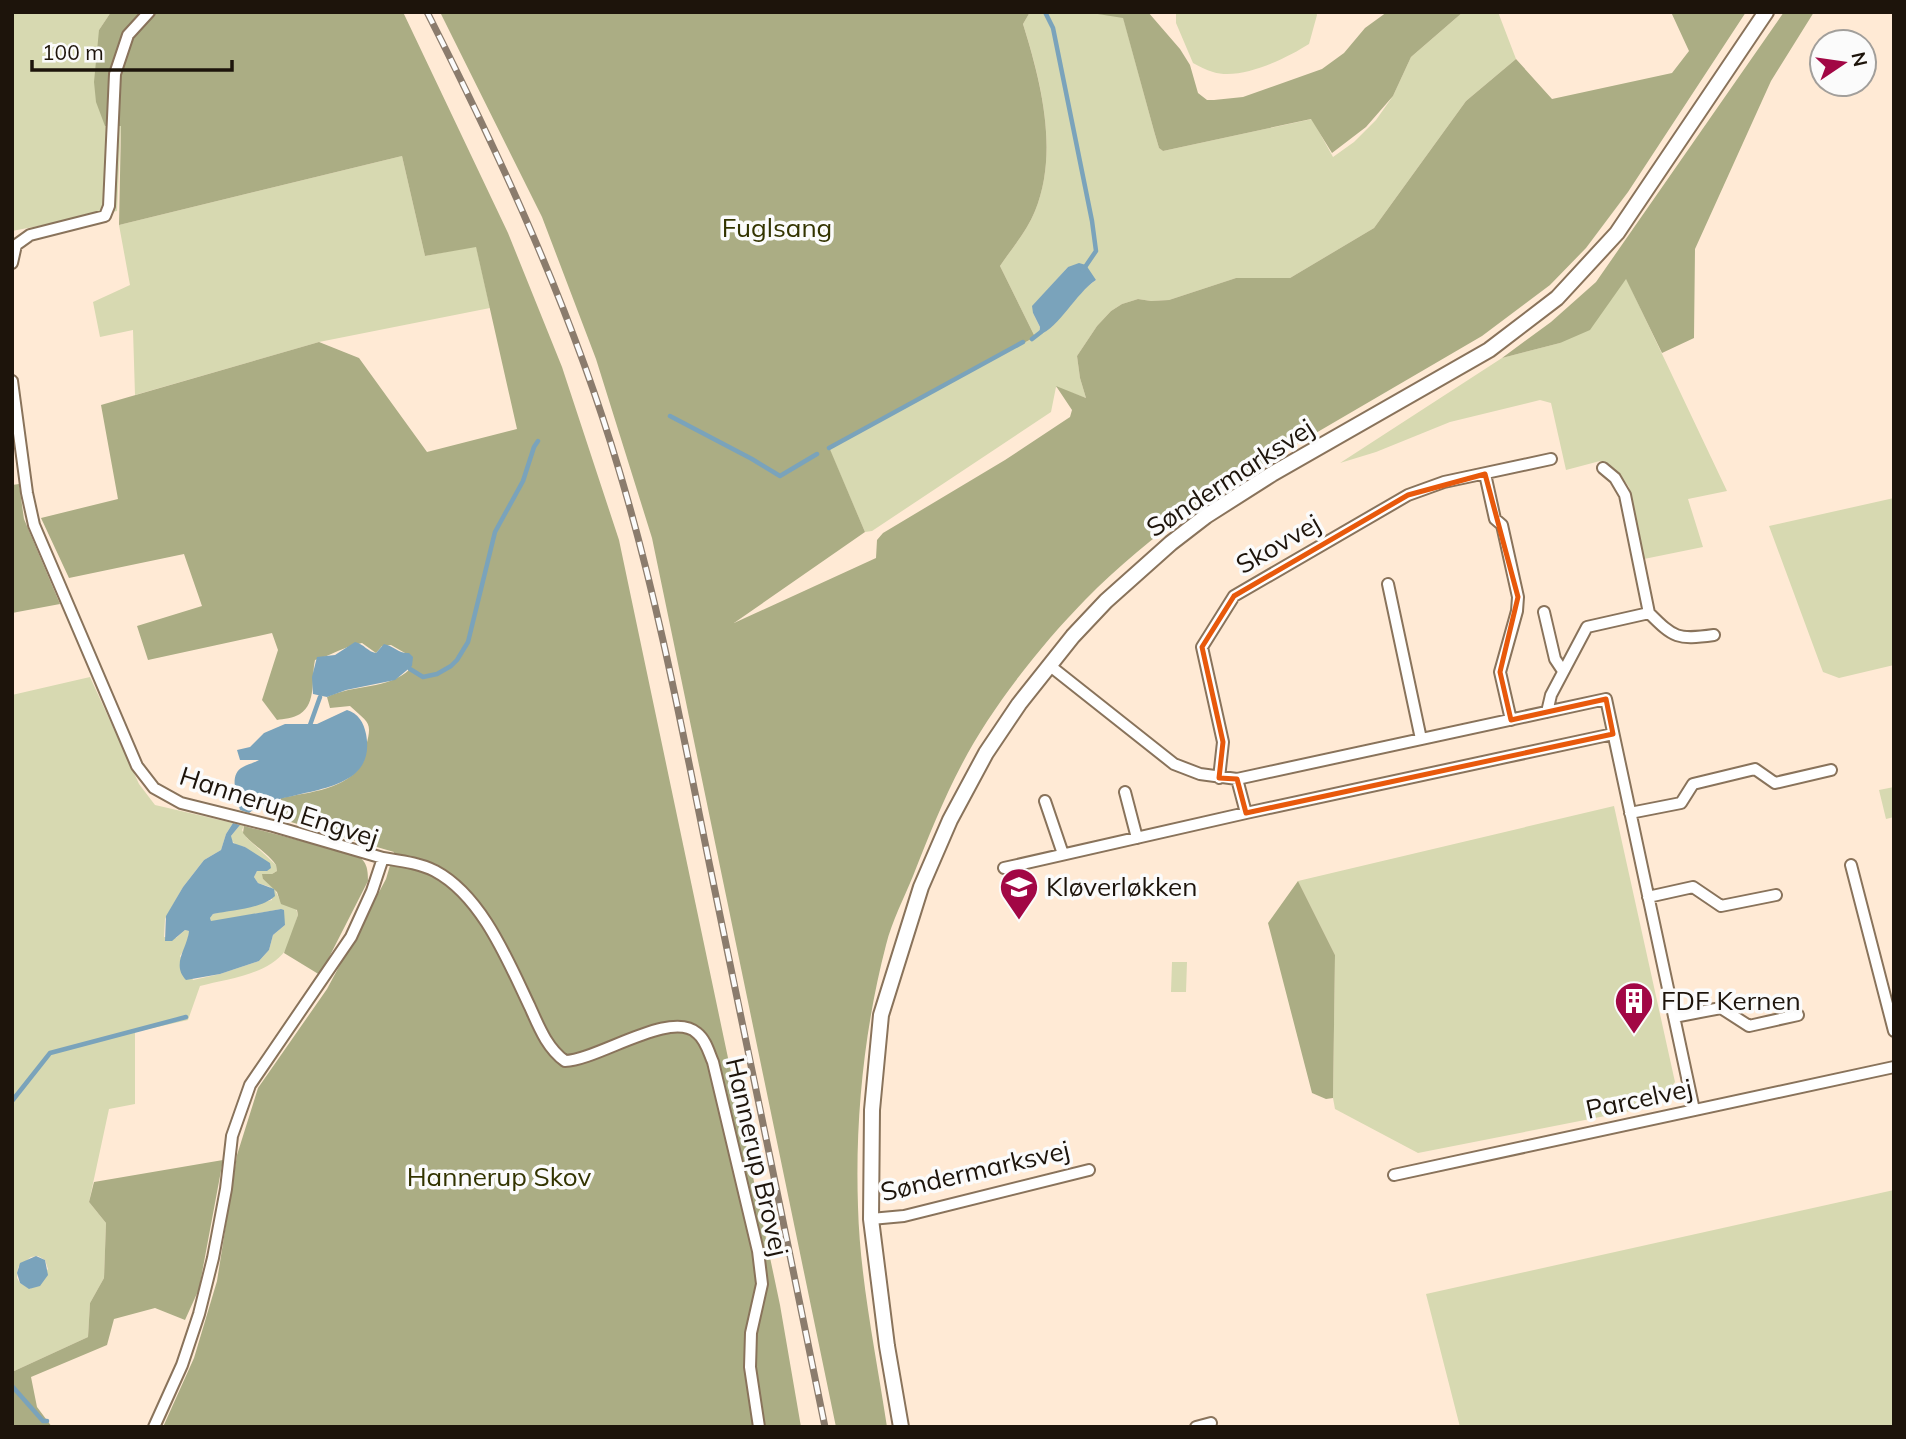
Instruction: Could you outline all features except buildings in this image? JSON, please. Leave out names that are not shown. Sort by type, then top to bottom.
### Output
[{"type":"street","points":[[12,263],[16,245],[30,235],[105,216],[109,206],[115,74],[128,35],[149,12]]},
{"type":"street","name":"Søndermarksvej","points":[[901,1427],[887,1346],[871,1219],[872,1110],[881,1015],[890,992],[902,942],[925,878],[968,786],[1019,704],[1049,665],[1106,601],[1143,566],[1206,516],[1272,474],[1489,350],[1557,298],[1616,233],[1766,12]]},
{"type":"street","name":"Hannerup Engvej","points":[[12,381],[27,493],[34,524],[138,766],[154,788],[181,803],[383,858],[372,891],[351,936],[246,1094],[232,1136],[226,1189],[213,1258],[198,1314],[182,1365],[154,1427]]},
{"type":"street","name":"Skovvej","points":[[1219,778],[1223,742],[1202,646],[1234,596],[1408,495],[1444,482],[1551,459]]},
{"type":"street","points":[[1603,468],[1615,478],[1625,495],[1648,613],[1671,635],[1693,638],[1714,635]]},
{"type":"street","points":[[1485,474],[1495,519],[1502,525],[1518,597],[1517,611],[1500,672],[1511,720]]},
{"type":"street","points":[[1388,584],[1421,739]]},
{"type":"street","points":[[1544,612],[1555,659],[1563,671]]},
{"type":"street","points":[[1547,712],[1551,695],[1587,627],[1648,613]]},
{"type":"street","points":[[1049,665],[1174,764],[1219,778],[1237,779],[1606,699],[1694,1110]]},
{"type":"street","points":[[1004,868],[1613,734]]},
{"type":"street","points":[[1630,813],[1681,803],[1693,784],[1755,769],[1775,783],[1831,769]]},
{"type":"street","points":[[1237,779],[1246,813]]},
{"type":"street","points":[[1125,792],[1137,838]]},
{"type":"street","points":[[1045,801],[1063,854]]},
{"type":"street","name":"Hannerup Brovej","points":[[383,858],[414,863],[434,871],[467,894],[514,974],[544,1038],[565,1061],[596,1054],[638,1034],[664,1028],[685,1027],[696,1031],[705,1042],[713,1062],[758,1251],[762,1284],[751,1333],[750,1367],[760,1427]]},
{"type":"street","points":[[1851,865],[1894,1031]]},
{"type":"street","points":[[1648,897],[1693,887],[1721,906],[1776,895]]},
{"type":"street","points":[[1674,1017],[1721,1008],[1749,1026],[1798,1016]]},
{"type":"street","name":"Parcelvej","points":[[1394,1175],[1894,1067]]},
{"type":"street","name":"Søndermarksvej","points":[[871,1219],[904,1216],[1089,1170]]},
{"type":"street","points":[[1196,1427],[1211,1423]]},
{"type":"highlighted area","points":[[1485,474],[1518,597],[1500,672],[1511,720],[1606,699],[1613,734],[1246,813],[1237,779],[1219,778],[1223,742],[1202,647],[1234,596],[1408,495]]},
{"type":"green space","points":[[12,12],[111,12],[99,30],[121,126],[117,211],[12,231]]},
{"type":"green space","name":"Hannerup Skov","points":[[111,12],[403,12],[508,233],[562,367],[619,540],[780,1305],[801,1427],[163,1427],[194,1358],[217,1281],[237,1155],[258,1088],[327,989],[386,879],[394,852],[277,818],[281,798],[338,784],[348,779],[364,760],[369,732],[367,723],[350,706],[330,708],[327,697],[381,684],[410,669],[405,653],[391,645],[382,646],[376,653],[362,643],[344,648],[315,660],[309,703],[300,714],[277,720],[262,700],[278,650],[272,633],[148,660],[137,626],[202,606],[184,554],[69,578],[41,518],[118,499],[101,405],[319,342],[359,358],[427,452],[517,429],[476,247],[425,256],[402,156],[119,225],[121,126],[105,126],[96,102],[94,82],[99,30]]},
{"type":"green space","name":"Fuglsang","points":[[440,12],[1030,12],[1023,24],[1036,69],[1045,117],[1046,165],[1032,218],[1000,266],[1035,337],[829,447],[865,532],[734,623],[876,558],[877,540],[883,533],[1005,460],[1070,417],[1072,410],[1056,386],[1086,398],[1077,356],[1097,326],[1122,304],[1138,299],[1169,300],[1236,278],[1290,278],[1374,228],[1466,101],[1516,59],[1552,99],[1672,73],[1689,51],[1671,12],[1746,12],[1628,192],[1586,248],[1550,285],[1482,336],[1206,497],[1144,547],[1085,600],[1034,657],[987,721],[942,805],[891,927],[878,977],[867,1042],[858,1141],[859,1234],[887,1427],[836,1427],[652,538],[596,359],[542,217]]},
{"type":"green space","points":[[1030,12],[1085,12],[1123,17],[1159,148],[1163,151],[1312,119],[1333,157],[1354,142],[1376,120],[1393,96],[1411,57],[1463,12],[1498,12],[1516,59],[1466,101],[1374,228],[1290,278],[1236,278],[1169,300],[1138,299],[1122,304],[1097,326],[1077,356],[1086,398],[1056,387],[1051,412],[872,531],[865,532],[829,448],[1035,337],[1000,266],[1032,218],[1046,165],[1045,117],[1036,69],[1023,24]],"holes":[[[1068,267],[1096,280],[1055,321],[1039,334],[1040,327],[1033,313],[1033,306]]]},
{"type":"green space","points":[[1085,12],[1148,12],[1190,65],[1198,93],[1207,100],[1214,100],[1243,97],[1322,69],[1344,53],[1365,28],[1387,12],[1463,12],[1411,57],[1393,96],[1366,127],[1332,153],[1311,119],[1163,151],[1159,148],[1123,18]]},
{"type":"green space","points":[[1176,12],[1316,12],[1317,15],[1309,44],[1263,67],[1224,74],[1193,63],[1176,23]]},
{"type":"green space","points":[[1784,12],[1814,12],[1771,81],[1695,249],[1694,338],[1662,353],[1626,279],[1590,330],[1560,343],[1502,358],[1551,322],[1596,282]]},
{"type":"green space","points":[[402,156],[425,256],[476,246],[490,308],[319,342],[135,395],[133,330],[100,337],[93,302],[130,285],[119,225]]},
{"type":"green space","points":[[1626,278],[1727,491],[1688,499],[1703,547],[1644,559],[1629,487],[1619,473],[1600,461],[1566,470],[1551,403],[1540,400],[1450,422],[1376,452],[1340,463],[1502,358],[1560,343]]},
{"type":"green space","points":[[19,484],[24,519],[60,604],[12,613],[12,485]]},
{"type":"green space","points":[[1894,498],[1894,665],[1839,678],[1823,672],[1769,526]]},
{"type":"green space","points":[[90,677],[139,784],[155,805],[233,823],[221,850],[204,860],[183,887],[165,919],[164,937],[176,938],[185,930],[189,931],[187,945],[180,956],[193,980],[259,961],[269,950],[273,935],[285,925],[281,909],[211,922],[213,914],[272,900],[270,887],[258,883],[254,877],[257,871],[267,871],[245,847],[236,845],[231,840],[240,825],[244,826],[242,830],[247,838],[276,865],[277,871],[263,874],[263,879],[274,888],[280,900],[296,909],[298,915],[285,951],[268,966],[246,975],[200,986],[188,1020],[135,1032],[135,1104],[109,1109],[89,1202],[106,1223],[104,1278],[90,1303],[88,1337],[12,1372],[12,695]],"holes":[[[38,1256],[45,1260],[48,1269],[30,1289],[20,1283],[17,1278],[18,1267],[31,1257]]]},
{"type":"green space","points":[[1894,787],[1894,817],[1886,819],[1879,790]]},
{"type":"green space","points":[[1614,806],[1675,1082],[1656,1106],[1418,1153],[1335,1109],[1335,955],[1298,881]]},
{"type":"green space","points":[[244,826],[355,855],[366,865],[368,881],[320,975],[284,953],[298,915],[297,910],[281,904],[277,892],[263,879],[262,874],[277,871],[276,865],[243,833]]},
{"type":"green space","points":[[1298,881],[1335,955],[1333,1098],[1326,1099],[1312,1093],[1268,923]]},
{"type":"green space","points":[[1172,962],[1187,962],[1186,992],[1171,992]]},
{"type":"green space","points":[[223,1160],[199,1289],[185,1320],[155,1308],[114,1319],[107,1345],[31,1377],[37,1407],[52,1427],[12,1427],[12,1372],[88,1337],[90,1303],[104,1278],[106,1223],[89,1202],[94,1182]]},
{"type":"green space","points":[[1894,1190],[1894,1427],[1460,1427],[1426,1294]]},
{"type":"water","points":[[1079,263],[1086,265],[1096,280],[1054,325],[1039,335],[1040,327],[1032,306],[1068,267]]},
{"type":"water","points":[[355,642],[376,653],[384,644],[409,653],[413,657],[412,666],[395,680],[346,690],[327,697],[313,694],[312,677],[317,657],[335,655]]},
{"type":"water","points":[[347,710],[360,719],[366,734],[366,755],[358,771],[325,788],[264,804],[249,813],[240,810],[235,786],[236,775],[238,770],[259,760],[240,760],[237,750],[250,747],[264,733],[285,724],[317,724]]},
{"type":"water","points":[[233,823],[240,825],[231,836],[233,843],[245,847],[270,863],[271,868],[257,871],[254,877],[258,883],[274,889],[275,896],[254,906],[213,914],[211,921],[281,909],[284,910],[285,925],[273,935],[269,950],[259,961],[220,974],[186,980],[180,962],[189,931],[185,930],[172,941],[165,941],[166,916],[183,887],[204,860],[221,850]]},
{"type":"water","points":[[36,1256],[45,1260],[48,1275],[40,1286],[29,1289],[20,1283],[17,1273],[20,1263]]},
{"type":"waterway","points":[[1045,12],[1053,28],[1092,221],[1096,251],[1083,270]]},
{"type":"waterway","points":[[1032,339],[1041,332]]},
{"type":"waterway","points":[[829,448],[1023,342]]},
{"type":"waterway","points":[[670,416],[780,476],[817,454]]},
{"type":"waterway","points":[[410,669],[423,677],[437,674],[457,660],[468,642],[495,532],[523,481],[538,441]]},
{"type":"waterway","points":[[310,725],[320,697]]},
{"type":"waterway","points":[[12,1101],[50,1053],[186,1017]]},
{"type":"waterway","points":[[12,1386],[43,1421],[47,1421]]},
{"type":"railway","points":[[427,12],[534,237],[580,352],[633,519],[680,717],[825,1427]]},
{"type":"place","name":"Kløverløkken","points":[[1019,921]]},
{"type":"place","name":"FDF Kernen","points":[[1634,1035]]}]
